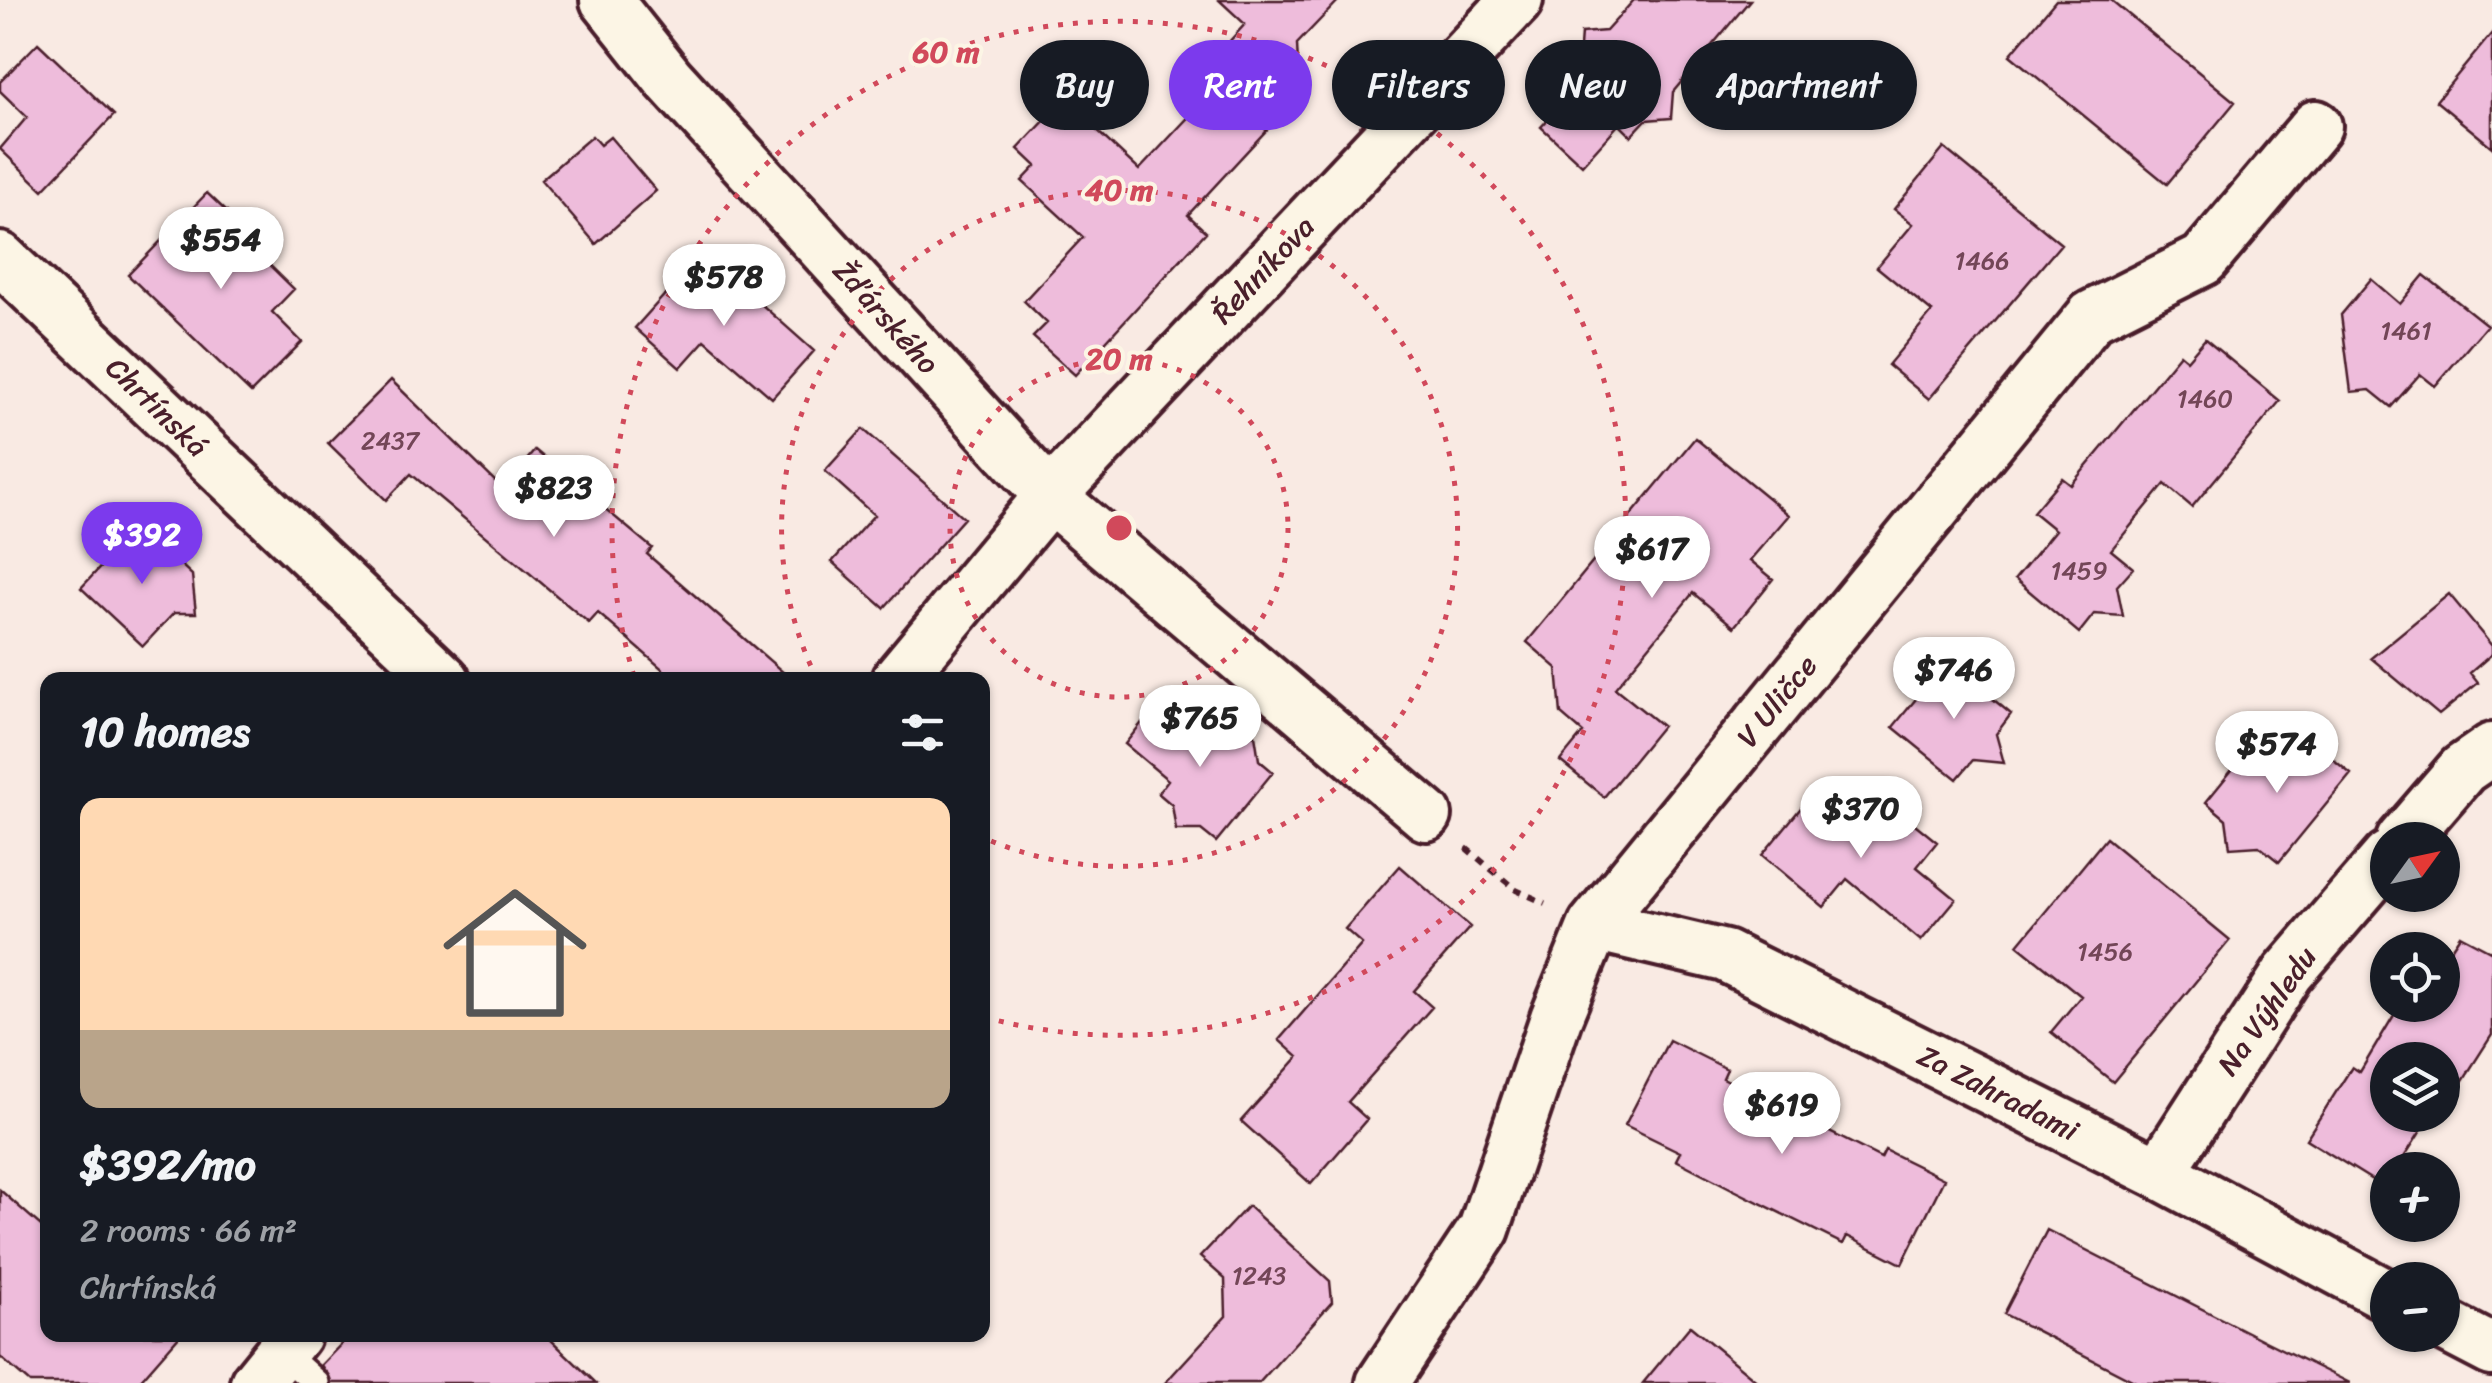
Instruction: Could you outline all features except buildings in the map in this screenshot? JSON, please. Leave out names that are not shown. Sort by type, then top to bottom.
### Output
[{"type":"street","name":"Žďárského","points":[[606,0],[668,78],[1050,496],[1426,815]]},
{"type":"street","name":"Řehníkova","points":[[903,672],[1050,496],[1516,0]]},
{"type":"street","name":"V Uličce","points":[[1382,1383],[1484,1229],[1556,1018],[1594,925],[2092,316],[2202,260],[2316,126]]},
{"type":"street","name":"Chrtínská","points":[[0,258],[436,672]]},
{"type":"street","points":[[2417,822],[2463,769],[2492,749]]},
{"type":"street","name":"Na Výhledu","points":[[2159,1174],[2288,973],[2370,878]]},
{"type":"street","name":"Za Zahradami","points":[[1594,925],[1725,956],[2159,1174],[2370,1286]]},
{"type":"street","points":[[2460,1333],[2492,1350]]},
{"type":"path","points":[[1426,815],[1516,890],[1594,925]]}]
